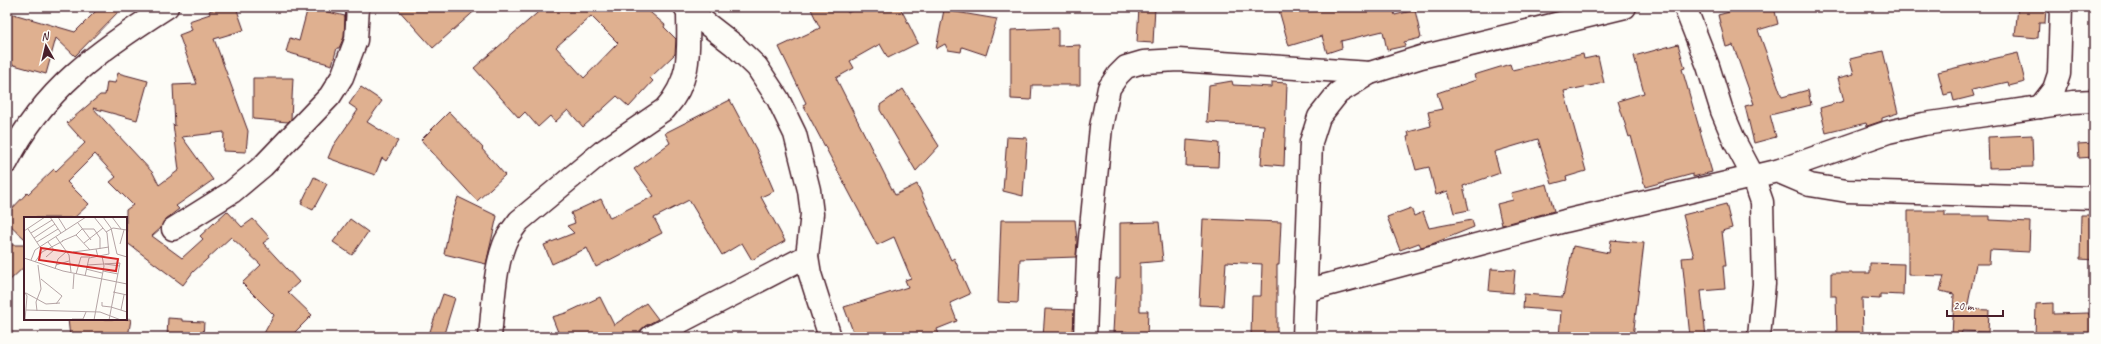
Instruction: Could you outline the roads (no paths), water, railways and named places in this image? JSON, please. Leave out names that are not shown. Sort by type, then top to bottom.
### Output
[{"type":"street","points":[[7,162],[25,130],[53,93],[70,77],[113,44],[168,7]]},
{"type":"street","points":[[173,230],[232,192],[263,166],[330,96],[342,77],[356,40],[358,7]]},
{"type":"street","points":[[1304,337],[1311,142],[1319,116],[1338,93],[1370,73],[1560,14],[1625,7]]},
{"type":"street","points":[[1686,7],[1708,66],[1722,111],[1735,142],[1753,176],[1762,202],[1764,284],[1759,337]]},
{"type":"street","points":[[2040,107],[2054,89],[2059,74],[2061,7]]},
{"type":"street","points":[[686,9],[734,45],[757,67],[778,99],[795,134],[809,190],[812,214],[807,256],[810,274],[830,337]]},
{"type":"street","points":[[490,337],[498,274],[504,245],[511,231],[519,221],[602,152],[665,109],[673,100],[686,75],[688,59],[686,9]]},
{"type":"street","points":[[1085,337],[1088,258],[1101,127],[1109,88],[1126,67],[1143,62],[1178,60],[1370,73]]},
{"type":"street","points":[[1305,291],[1565,221],[1777,171],[1852,144],[1917,125],[2073,102],[2094,101]]},
{"type":"street","points":[[1777,171],[1810,185],[1846,192],[2094,198]]},
{"type":"street","points":[[652,337],[807,256]]}]
